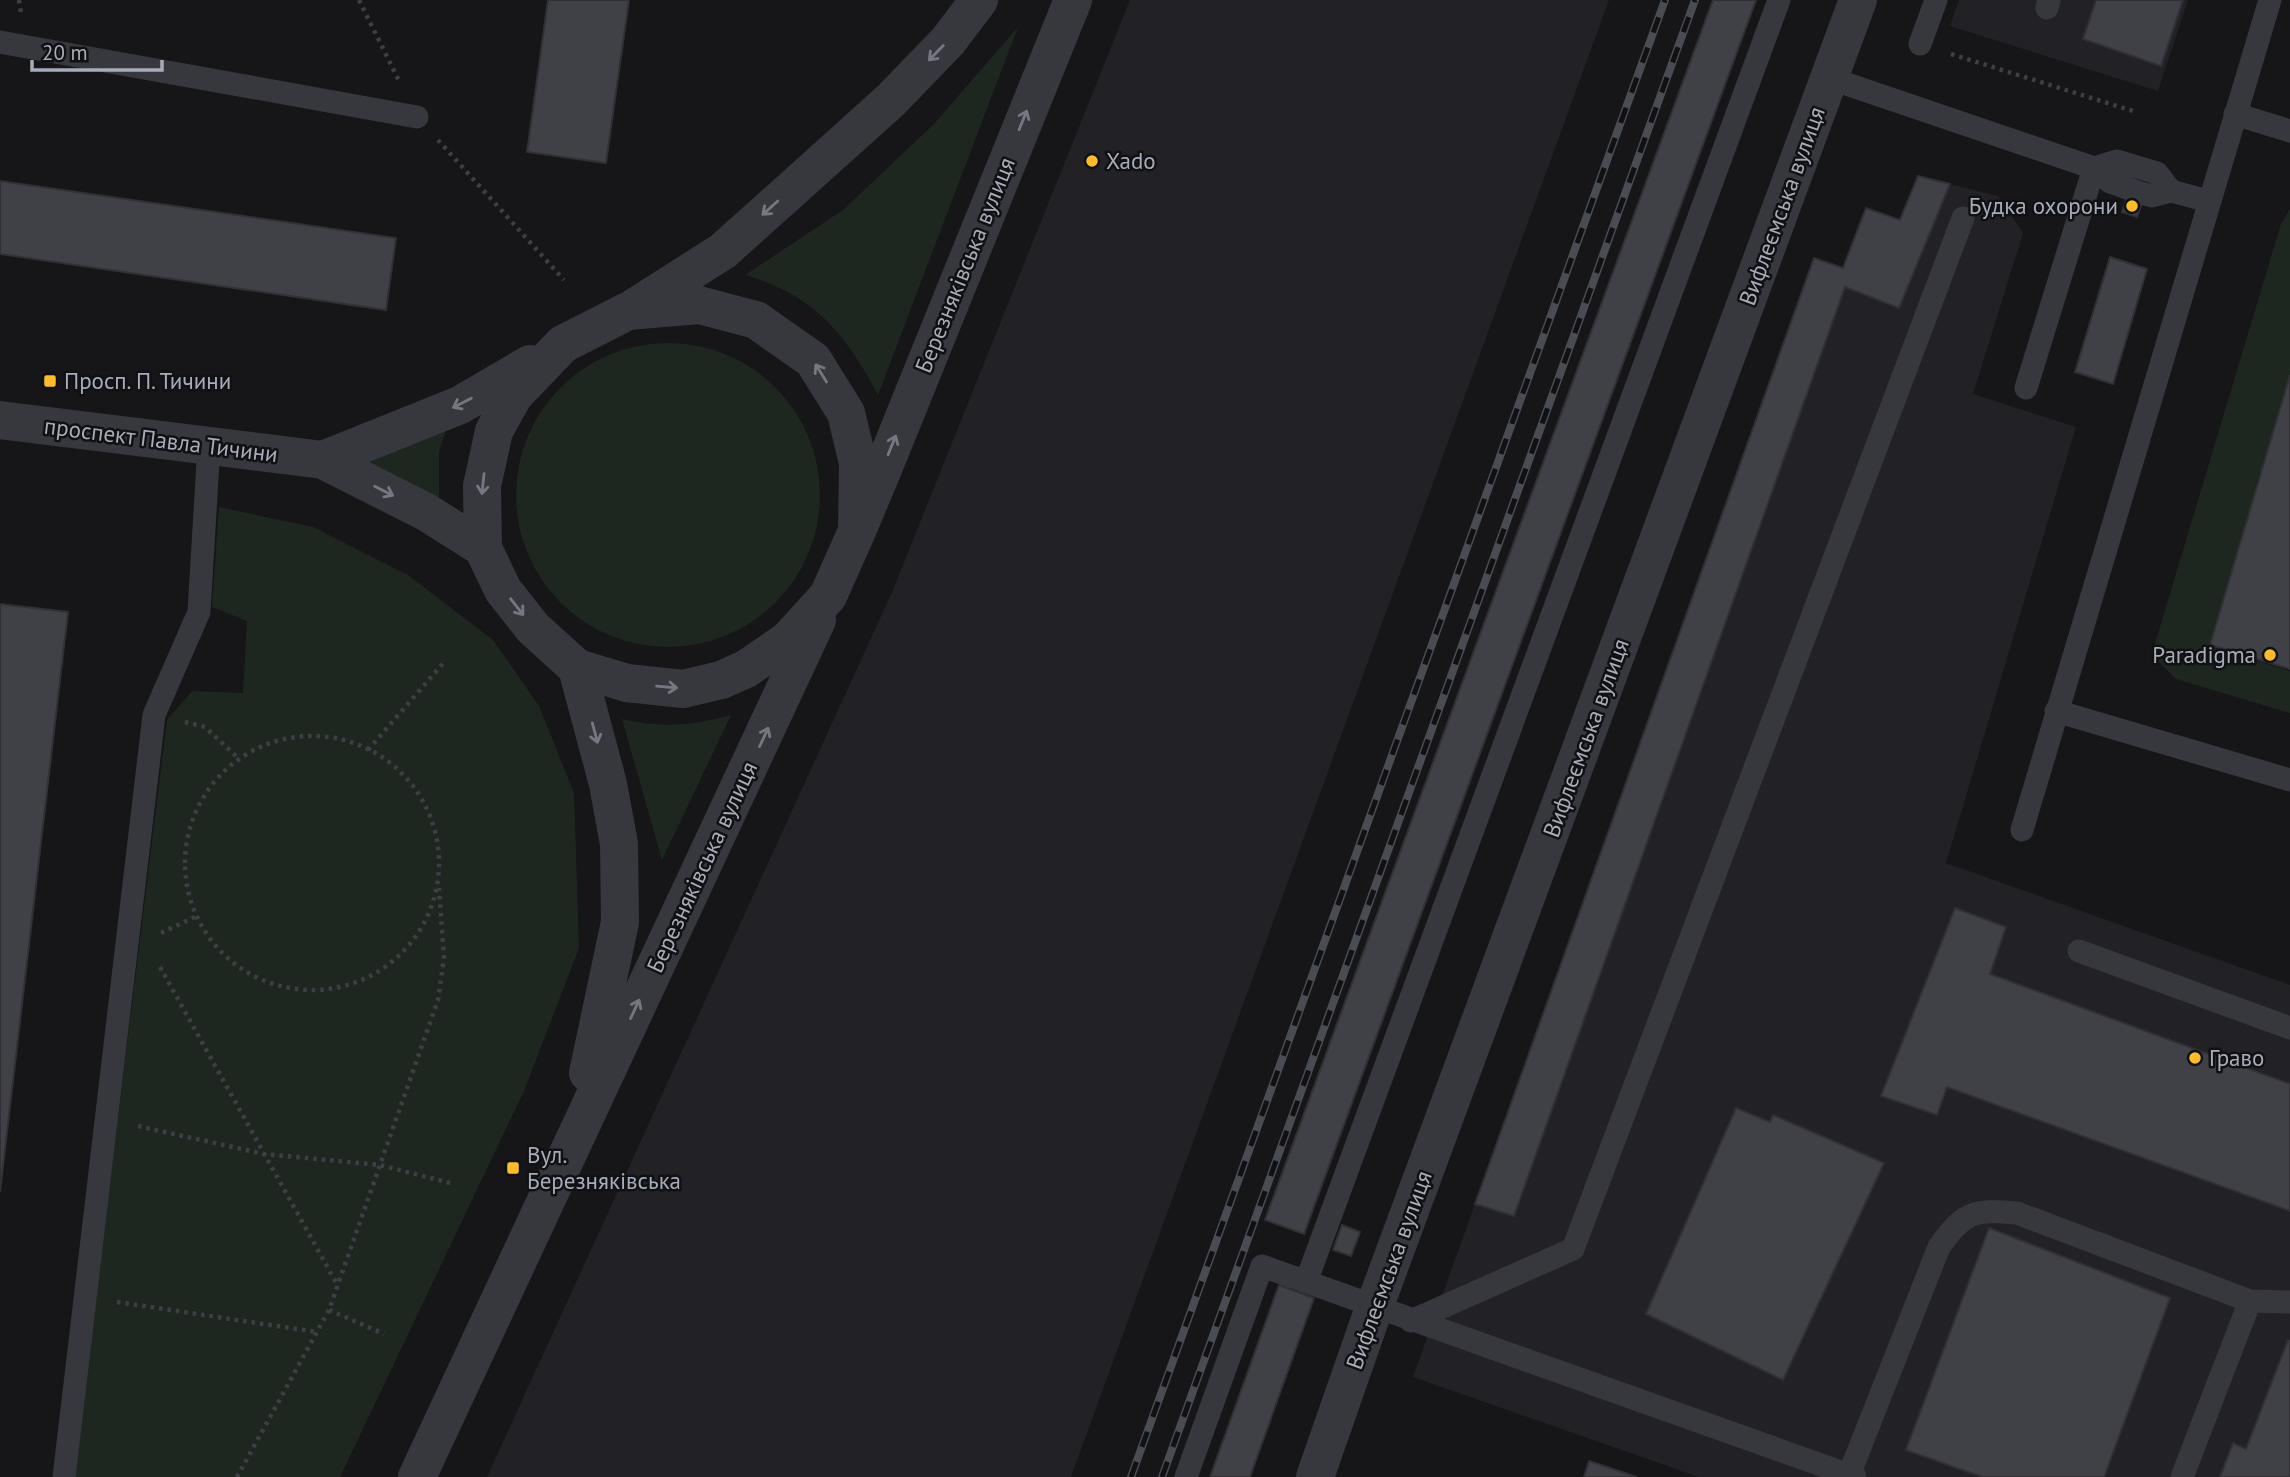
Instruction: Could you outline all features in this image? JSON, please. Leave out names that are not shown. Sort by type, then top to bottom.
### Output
[{"type":"street","points":[[628,311],[723,251],[891,100],[948,41],[979,0]]},
{"type":"street","name":"Березняківська вулиця","points":[[417,1477],[857,531],[1073,0]]},
{"type":"street","name":"Вифлеємська вулиця","points":[[1318,1476],[1374,1308],[1858,0]]},
{"type":"street","points":[[628,311],[699,305],[757,320],[813,360],[846,413],[859,463],[857,531]]},
{"type":"street","name":"проспект Павла Тичини","points":[[323,460],[460,405],[563,344],[628,311]]},
{"type":"street","points":[[563,344],[514,395],[494,431],[482,486],[483,548],[503,590],[533,628],[577,668],[626,683],[683,688],[722,680],[746,669],[788,640],[828,596]]},
{"type":"street","name":"проспект Павла Тичини","points":[[0,420],[323,460],[426,512],[483,548]]},
{"type":"street","name":"Березняківська вулиця","points":[[574,1137],[620,922],[620,844],[608,784],[577,668]]},
{"type":"lane","points":[[1306,1282],[1779,0]]},
{"type":"lane","points":[[1920,44],[1936,0]]},
{"type":"lane","points":[[2022,830],[2270,0]]},
{"type":"lane","points":[[0,42],[417,117]]},
{"type":"lane","points":[[1829,78],[2094,168],[2110,182],[2152,196],[2171,191],[2208,201]]},
{"type":"lane","points":[[2235,114],[2290,131]]},
{"type":"lane","points":[[2026,388],[2094,168]]},
{"type":"lane","points":[[1411,1321],[1573,1249],[1963,218]]},
{"type":"lane","points":[[64,1477],[106,1119],[135,922],[154,715],[200,612],[209,445]]},
{"type":"lane","points":[[2056,711],[2290,780]]},
{"type":"lane","points":[[2080,951],[2290,1028]]},
{"type":"lane","points":[[1186,1477],[1262,1266],[1852,1476],[1939,1247],[1958,1220],[1987,1210],[2017,1213],[2250,1301],[2290,1302]]},
{"type":"lane","points":[[2182,1477],[2250,1301]]},
{"type":"path","points":[[359,0],[417,117],[564,280]]},
{"type":"path","points":[[1920,44],[2133,111]]},
{"type":"path","points":[[368,750],[446,660]]},
{"type":"path","points":[[154,715],[205,727],[238,758]]},
{"type":"path","points":[[237,1477],[329,1310],[438,1000],[444,958],[438,836],[417,790],[381,755],[334,737],[284,738],[238,758],[203,794],[185,841],[186,891],[206,937],[242,972],[289,990],[340,989],[385,969],[420,933],[439,886]]},
{"type":"path","points":[[135,922],[163,933],[197,916]]},
{"type":"path","points":[[135,922],[338,1286]]},
{"type":"path","points":[[106,1119],[264,1154],[380,1165],[450,1183]]},
{"type":"path","points":[[85,1298],[317,1332]]},
{"type":"path","points":[[329,1310],[384,1334]]},
{"type":"shaded area","points":[[1130,0],[1609,0],[1071,1477],[487,1477],[893,590]]},
{"type":"shaded area","points":[[1959,0],[2188,0],[2158,91],[1950,26]]},
{"type":"shaded area","points":[[1018,27],[878,395],[853,353],[825,319],[790,293],[745,275],[843,210],[934,124]]},
{"type":"shaded area","points":[[1918,176],[1998,196],[2023,233],[1973,394],[2076,427],[1946,863],[2290,985],[2290,1477],[1699,1477],[1413,1377],[1814,258],[1843,268],[1866,208],[1900,220]]},
{"type":"shaded area","points":[[2290,209],[2290,383],[2274,435],[2271,435],[2263,472],[2260,472],[2255,487],[2258,488],[2211,647],[2290,671],[2290,713],[2176,679],[2156,659],[2154,647],[2281,224]]},
{"type":"shaded area","points":[[668,343],[698,346],[726,355],[752,369],[775,388],[794,411],[808,437],[817,465],[820,495],[817,525],[808,553],[794,579],[775,602],[752,621],[726,635],[698,644],[668,647],[638,644],[610,635],[584,621],[561,602],[542,579],[528,553],[519,525],[516,495],[519,465],[528,437],[542,411],[561,388],[584,369],[610,355],[638,346]]},
{"type":"shaded area","points":[[449,421],[439,451],[439,498],[343,462]]},
{"type":"shaded area","points":[[219,507],[313,527],[408,575],[493,640],[539,706],[574,793],[579,948],[524,1091],[340,1477],[74,1477],[167,720],[192,691],[243,693],[247,621],[212,607]]},
{"type":"shaded area","points":[[731,715],[662,860],[622,719],[650,724],[677,724],[703,722]]},
{"type":"building","points":[[548,0],[629,0],[606,163],[527,152]]},
{"type":"building","points":[[1713,0],[1756,0],[1304,1234],[1265,1220]]},
{"type":"building","points":[[2096,0],[2183,0],[2161,66],[2083,39]]},
{"type":"building","points":[[1918,176],[1950,184],[1899,308],[1845,287],[1514,1216],[1475,1204],[1814,258],[1843,268],[1866,208],[1900,220]]},
{"type":"building","points":[[0,181],[396,238],[386,310],[0,254]]},
{"type":"building","name":"Будка охорони","points":[[2127,196],[2143,201],[2137,217],[2122,212]]},
{"type":"building","points":[[2110,257],[2147,269],[2113,384],[2075,372]]},
{"type":"building","points":[[2290,375],[2290,669],[2210,645]]},
{"type":"building","points":[[0,604],[68,612],[0,1192]]},
{"type":"building","points":[[1955,908],[2006,927],[1990,974],[2290,1084],[2290,1211],[1947,1087],[1937,1115],[1881,1096]]},
{"type":"building","points":[[1736,1108],[1770,1122],[1773,1115],[1884,1163],[1783,1380],[1646,1314]]},
{"type":"building","points":[[1342,1225],[1360,1232],[1351,1256],[1333,1250]]},
{"type":"building","points":[[1989,1228],[2170,1298],[2104,1477],[1982,1477],[1906,1450]]},
{"type":"building","points":[[1279,1285],[1314,1298],[1250,1477],[1210,1477]]},
{"type":"building","points":[[2288,1340],[2290,1477],[2220,1477],[2233,1443],[2246,1449]]},
{"type":"building","points":[[1589,1461],[1637,1477],[1584,1477]]},
{"type":"railway","points":[[1131,1477],[1665,0]]},
{"type":"railway","points":[[1162,1477],[1695,0]]},
{"type":"place","name":"Xado","points":[[1092,161]]},
{"type":"place","name":"Будка охорони","points":[[2132,206]]},
{"type":"place","name":"Просп. П. Тичини","points":[[50,381]]},
{"type":"place","name":"Paradigma","points":[[2270,655]]},
{"type":"place","name":"Граво","points":[[2195,1058]]},
{"type":"place","name":"Вул. Березняківська","points":[[513,1168]]}]
